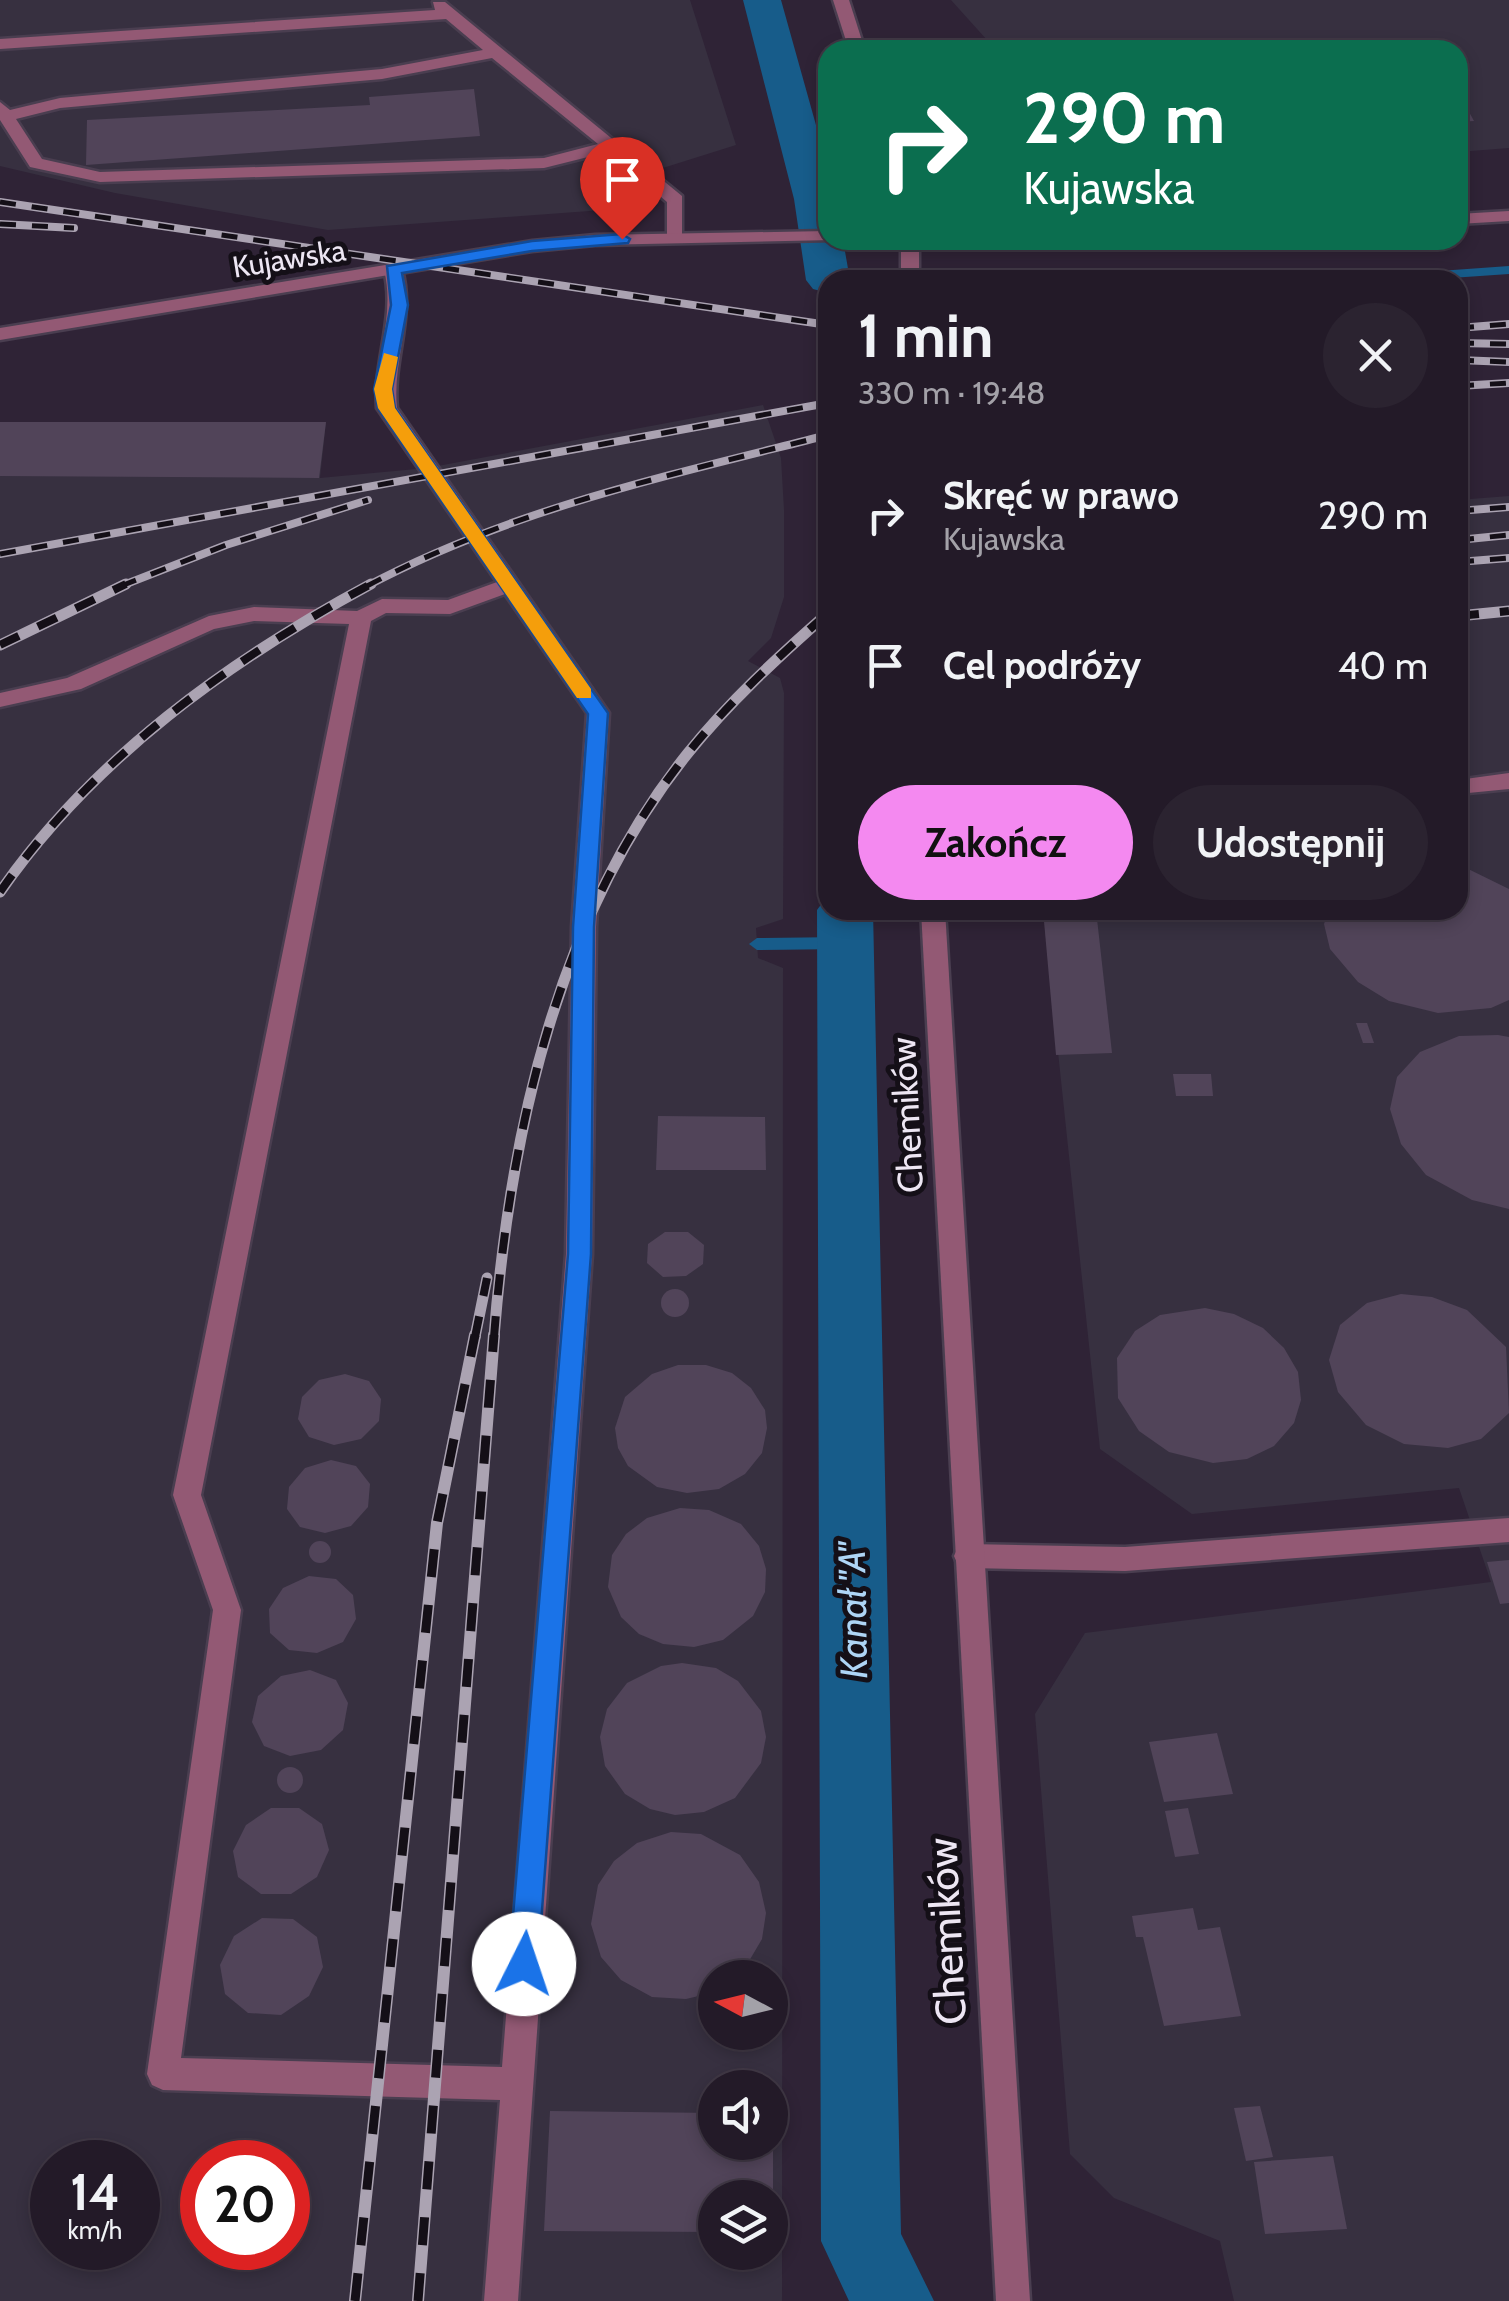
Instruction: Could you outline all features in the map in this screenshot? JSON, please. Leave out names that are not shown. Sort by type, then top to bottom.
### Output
[{"type":"street","points":[[434,0],[492,53],[676,200],[676,238]]},
{"type":"street","points":[[841,0],[854,40]]},
{"type":"street","points":[[0,44],[449,14]]},
{"type":"street","points":[[492,53],[382,74],[60,103],[3,112],[36,162],[100,177],[544,163],[608,146]]},
{"type":"street","points":[[1468,219],[1509,216]]},
{"type":"street","name":"Kujawska","points":[[0,334],[532,246],[818,236]]},
{"type":"street","points":[[393,270],[400,305],[383,389],[386,408],[598,713],[584,927],[579,1254],[502,2301]]},
{"type":"street","points":[[0,700],[73,684],[208,623],[254,614],[361,618],[382,606],[450,607],[510,585]]},
{"type":"street","points":[[361,618],[188,1495],[227,1610],[164,2074],[516,2084]]},
{"type":"street","points":[[1468,786],[1509,782]]},
{"type":"street","name":"Chemików","points":[[935,920],[1013,2301]]},
{"type":"street","points":[[968,1556],[1125,1559],[1509,1530]]},
{"type":"shaded area","points":[[0,0],[690,0],[736,145],[596,189],[603,210],[328,230],[115,193],[0,166]]},
{"type":"shaded area","points":[[951,0],[1509,0],[1509,148],[1468,151],[1468,40],[987,40]]},
{"type":"shaded area","points":[[763,405],[781,458],[784,597],[771,638],[748,661],[780,678],[784,693],[783,919],[756,928],[758,958],[783,968],[782,1960],[698,1960],[698,2050],[782,2050],[782,2070],[698,2070],[698,2160],[782,2160],[782,2180],[698,2180],[698,2270],[782,2270],[782,2301],[0,2301],[0,422],[326,422],[320,478],[427,468]]},
{"type":"shaded area","points":[[1509,496],[1509,2301],[1234,2301],[1220,2241],[1114,2198],[1070,2154],[1035,1714],[1085,1633],[1491,1582],[1459,1488],[1192,1514],[1100,1449],[1044,920],[1468,920],[1468,499]]},
{"type":"building","points":[[474,89],[480,136],[86,165],[87,120],[370,105],[369,97]]},
{"type":"building","points":[[0,422],[326,422],[319,478],[0,476]]},
{"type":"building","points":[[1468,869],[1509,889],[1509,1000],[1491,1008],[1438,1013],[1389,1001],[1358,982],[1330,949],[1325,920],[1468,920]]},
{"type":"building","points":[[1044,920],[1097,920],[1112,1053],[1056,1055]]},
{"type":"building","points":[[1356,1023],[1367,1023],[1374,1043],[1363,1043]]},
{"type":"building","points":[[1459,1036],[1509,1037],[1509,1209],[1472,1200],[1426,1175],[1401,1144],[1390,1109],[1397,1077],[1420,1052]]},
{"type":"building","points":[[1173,1074],[1211,1074],[1213,1096],[1176,1096]]},
{"type":"building","points":[[658,1116],[765,1117],[766,1170],[656,1170]]},
{"type":"building","points":[[665,1232],[688,1232],[704,1245],[703,1264],[686,1276],[663,1277],[647,1263],[648,1244]]},
{"type":"building","points":[[675,1289],[685,1293],[689,1303],[685,1313],[675,1317],[665,1313],[661,1303],[665,1293]]},
{"type":"building","points":[[1401,1294],[1432,1297],[1467,1310],[1506,1347],[1509,1413],[1481,1439],[1448,1448],[1404,1444],[1366,1425],[1338,1392],[1329,1360],[1340,1325],[1367,1303]]},
{"type":"building","points":[[1205,1308],[1234,1314],[1263,1328],[1284,1348],[1298,1372],[1301,1400],[1294,1423],[1274,1446],[1247,1459],[1213,1463],[1169,1452],[1139,1431],[1118,1398],[1117,1358],[1135,1331],[1160,1315]]},
{"type":"building","points":[[678,1365],[706,1365],[732,1373],[751,1388],[765,1410],[767,1428],[762,1453],[745,1474],[719,1489],[687,1493],[657,1487],[628,1466],[618,1448],[615,1428],[625,1397],[652,1374]]},
{"type":"building","points":[[345,1374],[369,1381],[381,1399],[379,1421],[361,1439],[334,1445],[309,1437],[298,1419],[302,1397],[319,1380]]},
{"type":"building","points":[[331,1460],[356,1466],[370,1484],[368,1507],[351,1526],[325,1533],[300,1527],[287,1509],[289,1487],[305,1468]]},
{"type":"building","points":[[680,1508],[709,1510],[741,1524],[759,1546],[766,1569],[765,1592],[753,1616],[723,1640],[694,1647],[663,1644],[639,1634],[621,1617],[608,1587],[612,1555],[626,1534],[647,1518]]},
{"type":"building","points":[[320,1541],[328,1544],[328,1560],[320,1563],[312,1560],[309,1552],[312,1544]]},
{"type":"building","points":[[1509,1560],[1509,1603],[1500,1604],[1487,1562]]},
{"type":"building","points":[[309,1576],[336,1579],[353,1595],[356,1619],[343,1642],[317,1653],[289,1650],[270,1633],[269,1609],[283,1588]]},
{"type":"building","points":[[682,1663],[716,1668],[738,1681],[761,1711],[766,1737],[761,1763],[735,1798],[704,1812],[675,1815],[650,1809],[625,1794],[605,1766],[600,1737],[607,1709],[627,1683],[661,1666]]},
{"type":"building","points":[[310,1670],[336,1680],[348,1703],[343,1730],[321,1750],[290,1756],[264,1746],[252,1722],[258,1696],[281,1676]]},
{"type":"building","points":[[1217,1733],[1233,1794],[1164,1802],[1149,1742]]},
{"type":"building","points":[[290,1767],[299,1771],[303,1780],[299,1789],[290,1793],[281,1789],[277,1780],[281,1771]]},
{"type":"building","points":[[271,1808],[299,1808],[322,1824],[329,1850],[317,1877],[291,1894],[261,1894],[238,1877],[233,1851],[246,1825]]},
{"type":"building","points":[[1188,1808],[1199,1854],[1175,1857],[1165,1811]]},
{"type":"building","points":[[671,1832],[701,1834],[740,1855],[759,1882],[766,1913],[762,1939],[750,1960],[698,1960],[698,1996],[652,1997],[621,1980],[601,1957],[591,1924],[598,1885],[614,1861],[637,1843]]},
{"type":"building","points":[[1193,1908],[1198,1930],[1220,1927],[1241,2016],[1164,2026],[1143,1937],[1136,1937],[1132,1916]]},
{"type":"building","points":[[262,1918],[293,1919],[317,1937],[323,1967],[309,1996],[281,2015],[248,2013],[225,1994],[220,1965],[234,1936]]},
{"type":"building","points":[[1260,2106],[1273,2157],[1246,2161],[1234,2108]]},
{"type":"building","points":[[550,2111],[698,2113],[698,2160],[773,2160],[773,2180],[698,2180],[698,2232],[544,2231]]},
{"type":"building","points":[[1333,2156],[1347,2229],[1265,2234],[1254,2162]]},
{"type":"waterway","name":"Kanał \"A\"","points":[[762,0],[818,218]]},
{"type":"waterway","name":"Kanał \"A\"","points":[[823,250],[826,270]]},
{"type":"waterway","points":[[1468,273],[1509,270]]},
{"type":"waterway","name":"Kanał \"A\"","points":[[845,920],[861,2241],[893,2301]]},
{"type":"waterway","points":[[757,944],[845,943]]},
{"type":"railway","points":[[0,202],[818,324]]},
{"type":"railway","points":[[0,224],[74,228]]},
{"type":"railway","points":[[1468,327],[1509,324]]},
{"type":"railway","points":[[1468,343],[1509,344]]},
{"type":"railway","points":[[1468,360],[1509,362]]},
{"type":"railway","points":[[1468,385],[1509,383]]},
{"type":"railway","points":[[0,554],[818,405]]},
{"type":"railway","points":[[371,584],[422,559],[535,515],[651,480],[818,438]]},
{"type":"railway","points":[[125,584],[226,545],[368,500]]},
{"type":"railway","points":[[1468,510],[1509,507]]},
{"type":"railway","points":[[1468,539],[1509,535]]},
{"type":"railway","points":[[1468,561],[1509,558]]},
{"type":"railway","points":[[0,645],[125,584]]},
{"type":"railway","points":[[121,586],[125,584]]},
{"type":"railway","points":[[0,892],[77,798],[168,716],[267,645],[371,584]]},
{"type":"railway","points":[[1468,615],[1509,611]]},
{"type":"railway","points":[[494,1337],[513,1183],[528,1106],[573,956],[605,884],[643,817],[688,753],[755,680],[818,622]]},
{"type":"railway","points":[[475,1337],[487,1278]]},
{"type":"railway","points":[[355,2301],[437,1523],[475,1335]]},
{"type":"railway","points":[[418,2301],[494,1335]]},
{"type":"slow traffic","points":[[390,357],[383,389],[386,408],[584,693]]},
{"type":"route","points":[[524,1964],[579,1254],[584,927],[598,713],[430,476],[386,408],[383,389],[400,305],[400,286],[393,270],[532,246],[622,239]]}]
